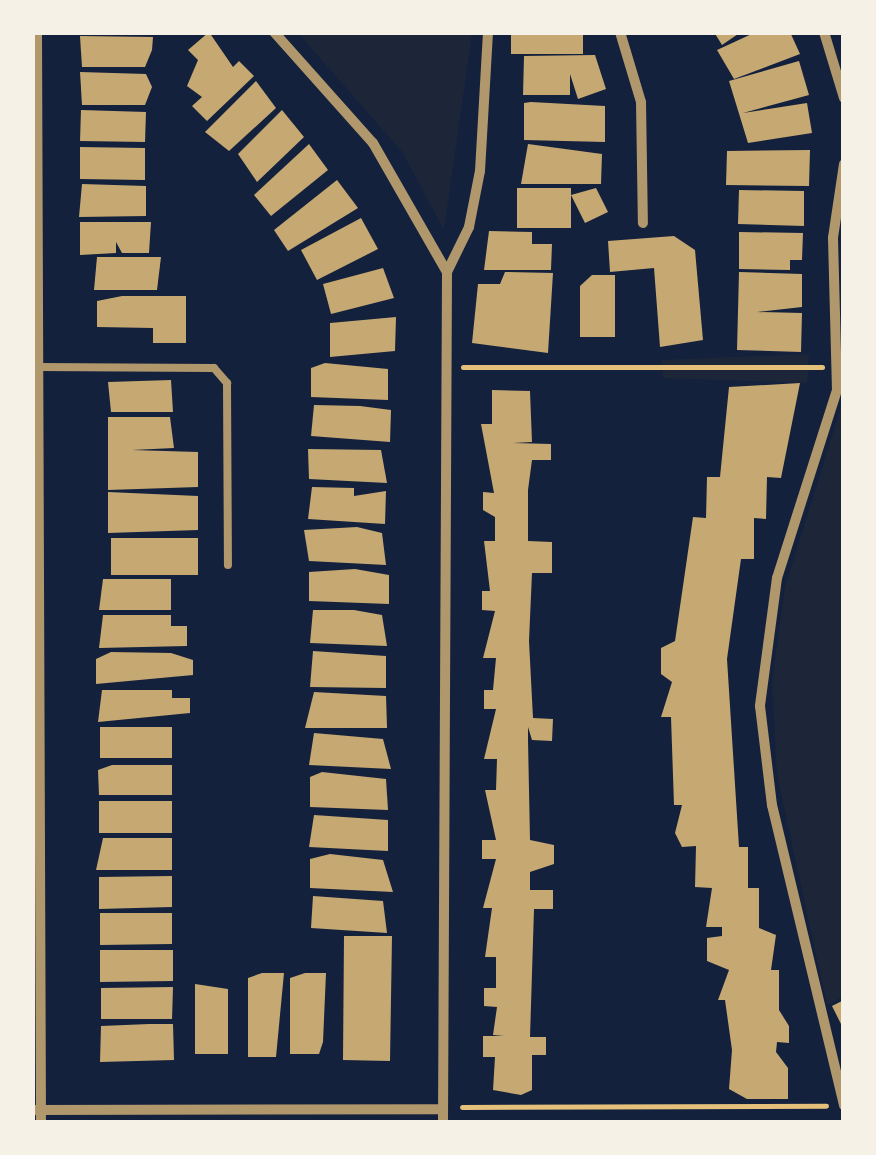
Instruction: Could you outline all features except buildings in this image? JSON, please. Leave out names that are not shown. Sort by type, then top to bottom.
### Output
[{"type":"street","points":[[37,32],[38,1114],[443,1109]]},
{"type":"street","points":[[274,32],[373,142],[447,272]]},
{"type":"street","points":[[444,1122],[447,272],[469,227],[480,171],[488,32]]},
{"type":"street","points":[[620,32],[641,102],[643,223]]},
{"type":"street","points":[[824,32],[844,98]]},
{"type":"street","points":[[844,164],[833,251],[840,367],[828,436],[777,578],[760,706],[772,805],[844,1106]]},
{"type":"lane","points":[[38,367],[220,375],[228,566]]},
{"type":"lane","points":[[243,1110],[243,1122]]},
{"type":"path","points":[[446,368],[840,367]]},
{"type":"path","points":[[460,1107],[825,1106]]},
{"type":"shaded area","points":[[298,33],[472,33],[444,230],[403,153]]},
{"type":"shaded area","points":[[809,354],[807,383],[663,378],[661,360]]},
{"type":"shaded area","points":[[843,401],[844,996],[827,1005],[777,775],[772,681],[785,587]]}]
